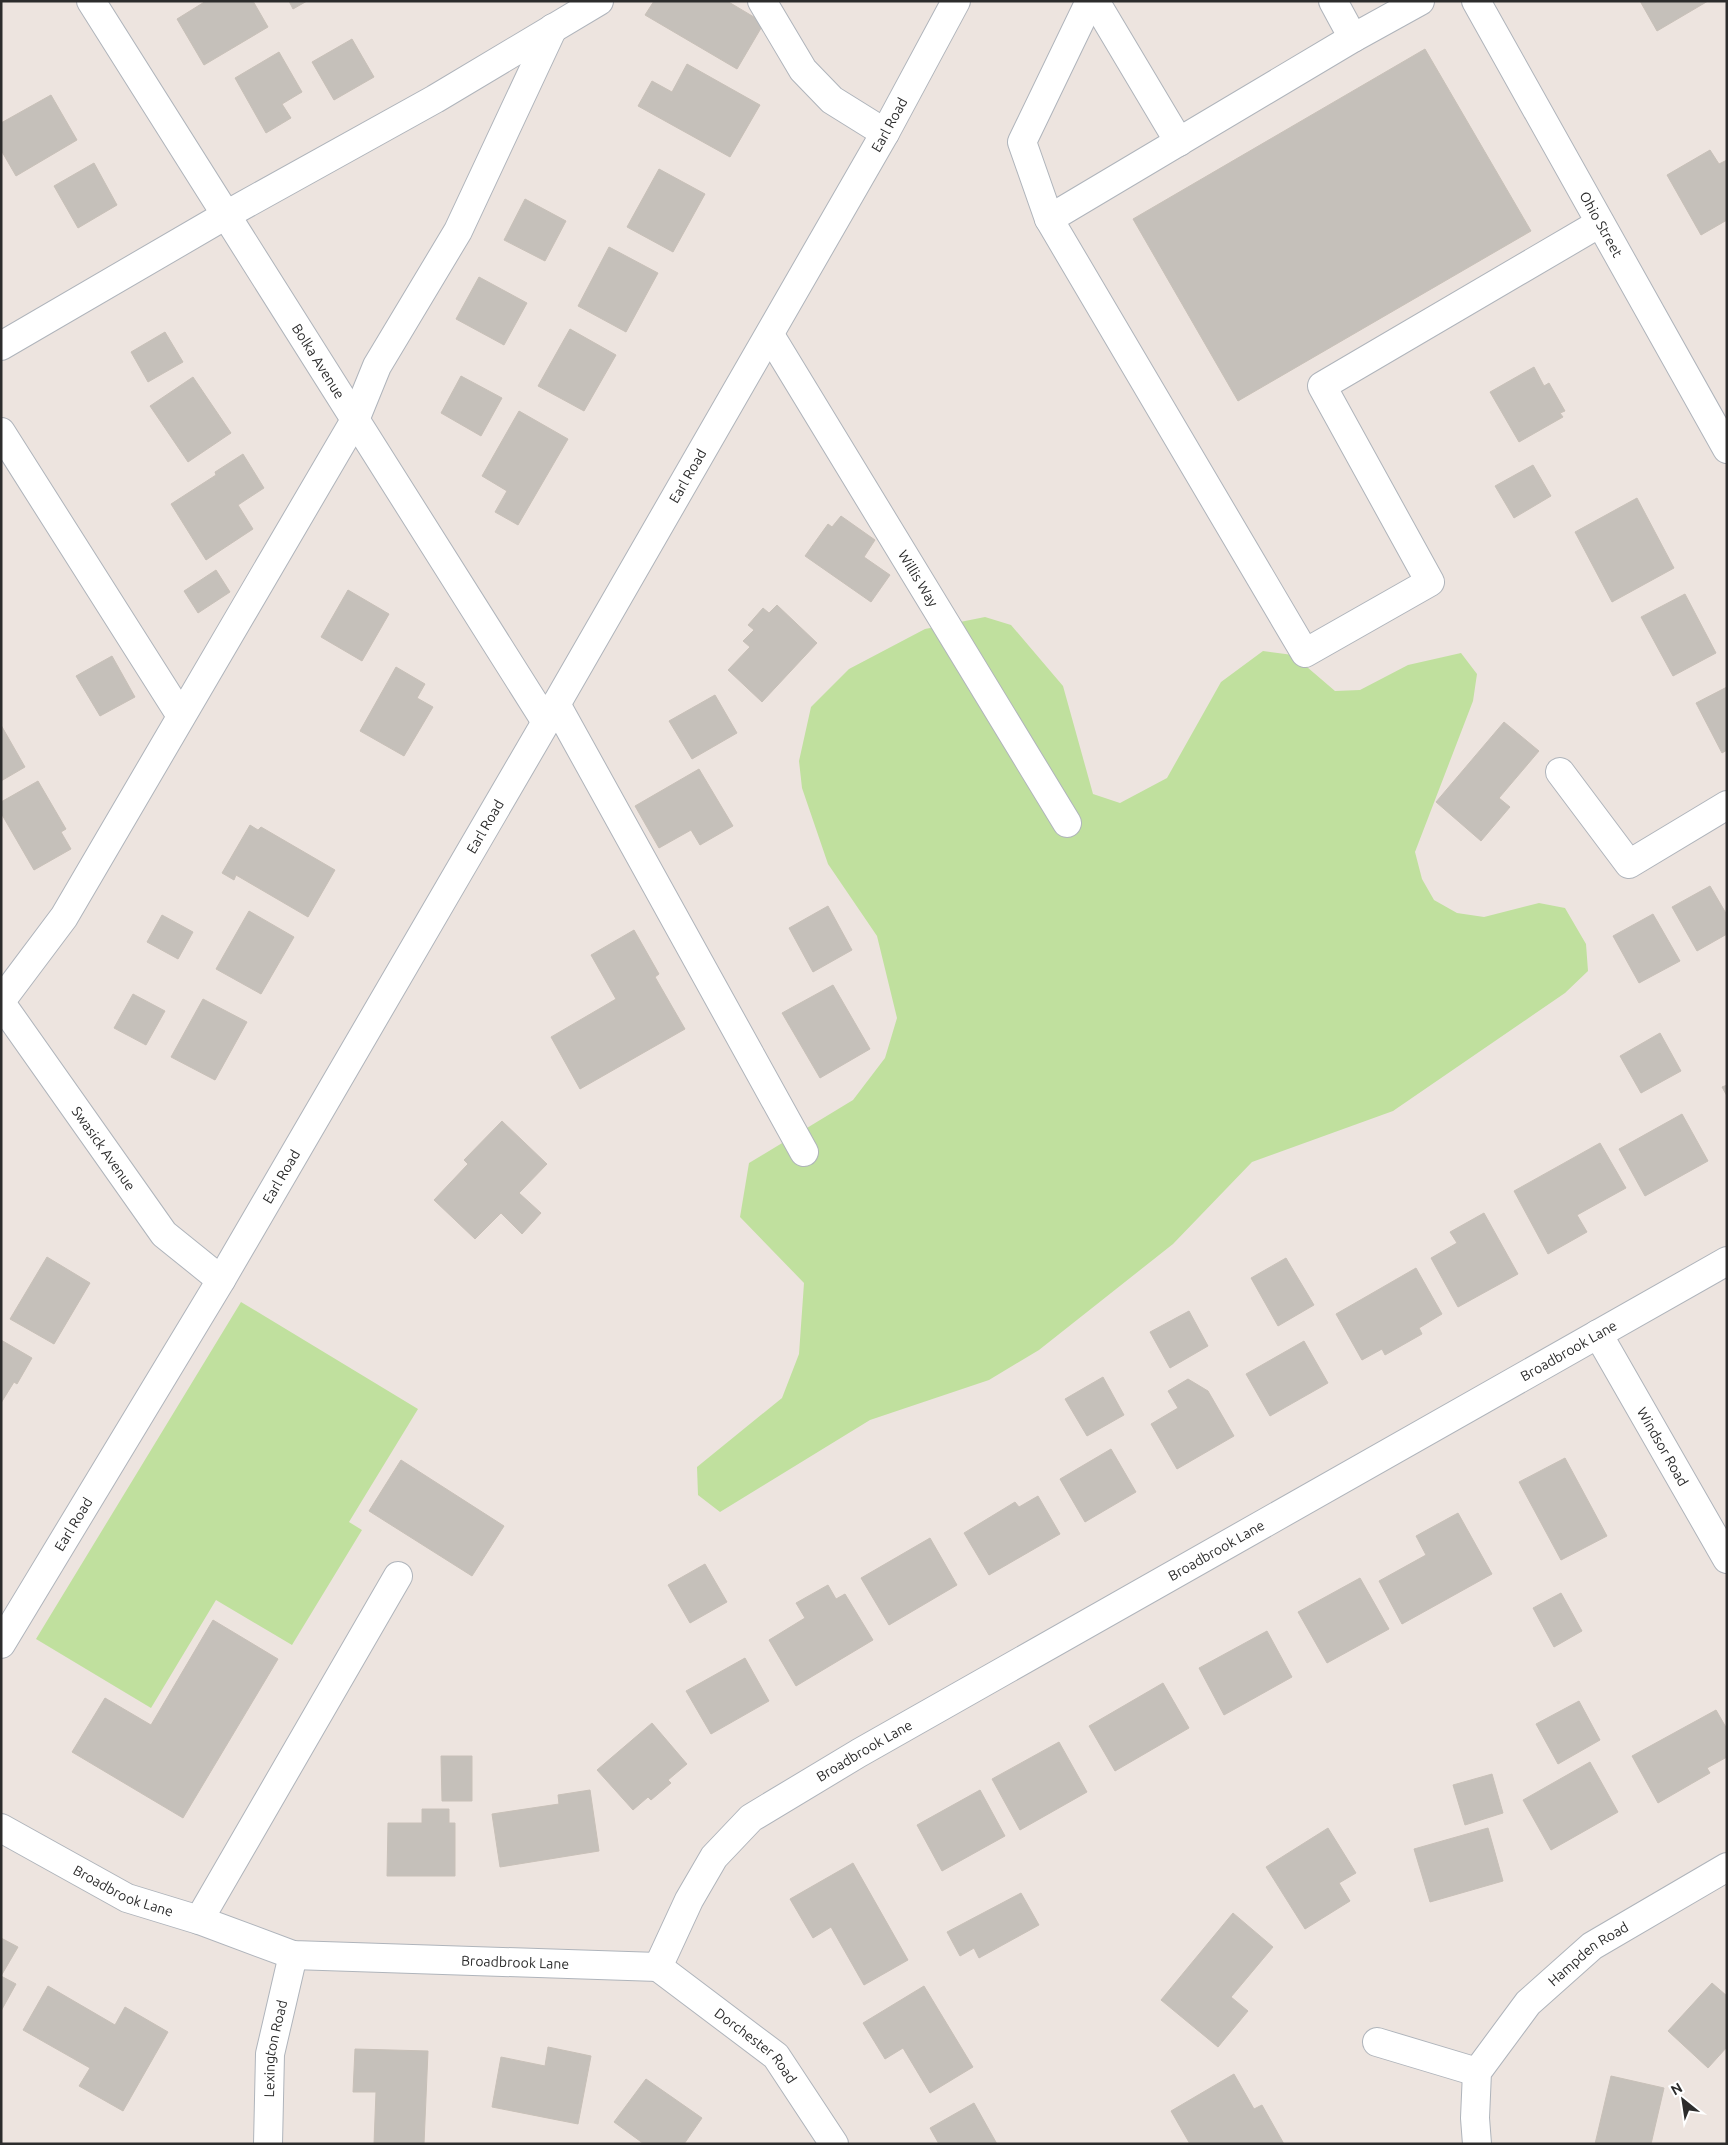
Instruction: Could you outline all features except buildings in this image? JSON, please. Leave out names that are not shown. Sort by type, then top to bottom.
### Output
[{"type":"street","name":"Bolka Avenue","points":[[91,1],[355,420],[551,713],[804,1152]]},
{"type":"street","points":[[1,346],[226,215],[435,98],[599,1]]},
{"type":"street","points":[[762,1],[803,70],[832,100],[885,133]]},
{"type":"street","name":"Earl Road","points":[[1,1644],[221,1280],[551,713],[885,133],[956,1]]},
{"type":"street","points":[[1090,1],[1022,142],[1049,219],[1305,653],[1430,582],[1322,386],[1600,223]]},
{"type":"street","points":[[1096,1],[1179,142]]},
{"type":"street","points":[[1333,1],[1353,38]]},
{"type":"street","points":[[1049,219],[1353,38],[1420,1]]},
{"type":"street","name":"Ohio Street","points":[[1476,1],[1727,449]]},
{"type":"street","points":[[3,1010],[64,917],[355,420],[377,366],[458,232],[553,28]]},
{"type":"street","name":"Willis Way","points":[[770,334],[1067,823]]},
{"type":"street","points":[[1,432],[181,716]]},
{"type":"street","points":[[1560,772],[1629,864],[1727,805]]},
{"type":"street","name":"Swasick Avenue","points":[[3,1010],[164,1234],[221,1280]]},
{"type":"street","name":"Broadbrook Lane","points":[[1,1828],[127,1898],[199,1920],[292,1955],[658,1967],[689,1900],[714,1857],[751,1818],[859,1753],[1727,1261]]},
{"type":"street","name":"Windsor Road","points":[[1598,1334],[1727,1559]]},
{"type":"street","points":[[199,1920],[398,1576]]},
{"type":"street","name":"Hampden Road","points":[[1477,2072],[1528,2003],[1592,1946],[1727,1867]]},
{"type":"street","name":"Lexington Road","points":[[268,2144],[270,2054],[292,1955]]},
{"type":"street","name":"Dorchester Road","points":[[658,1967],[776,2056],[834,2144]]},
{"type":"street","points":[[1376,2042],[1477,2072],[1476,2118],[1478,2144]]},
{"type":"green space","points":[[985,617],[1011,625],[1063,686],[1093,794],[1120,803],[1167,778],[1221,682],[1263,651],[1293,655],[1335,691],[1360,690],[1408,665],[1461,653],[1477,674],[1473,701],[1415,852],[1422,879],[1434,900],[1457,913],[1484,917],[1539,903],[1565,908],[1586,944],[1588,971],[1565,993],[1393,1111],[1252,1162],[1173,1244],[1039,1350],[989,1380],[870,1420],[720,1512],[698,1495],[697,1467],[782,1398],[799,1354],[804,1283],[740,1217],[749,1163],[853,1100],[885,1058],[897,1018],[877,936],[828,864],[802,788],[799,761],[811,707],[849,669],[925,629]]},
{"type":"green space","points":[[241,1302],[418,1409],[349,1522],[362,1530],[292,1645],[216,1600],[151,1708],[36,1639]]}]
